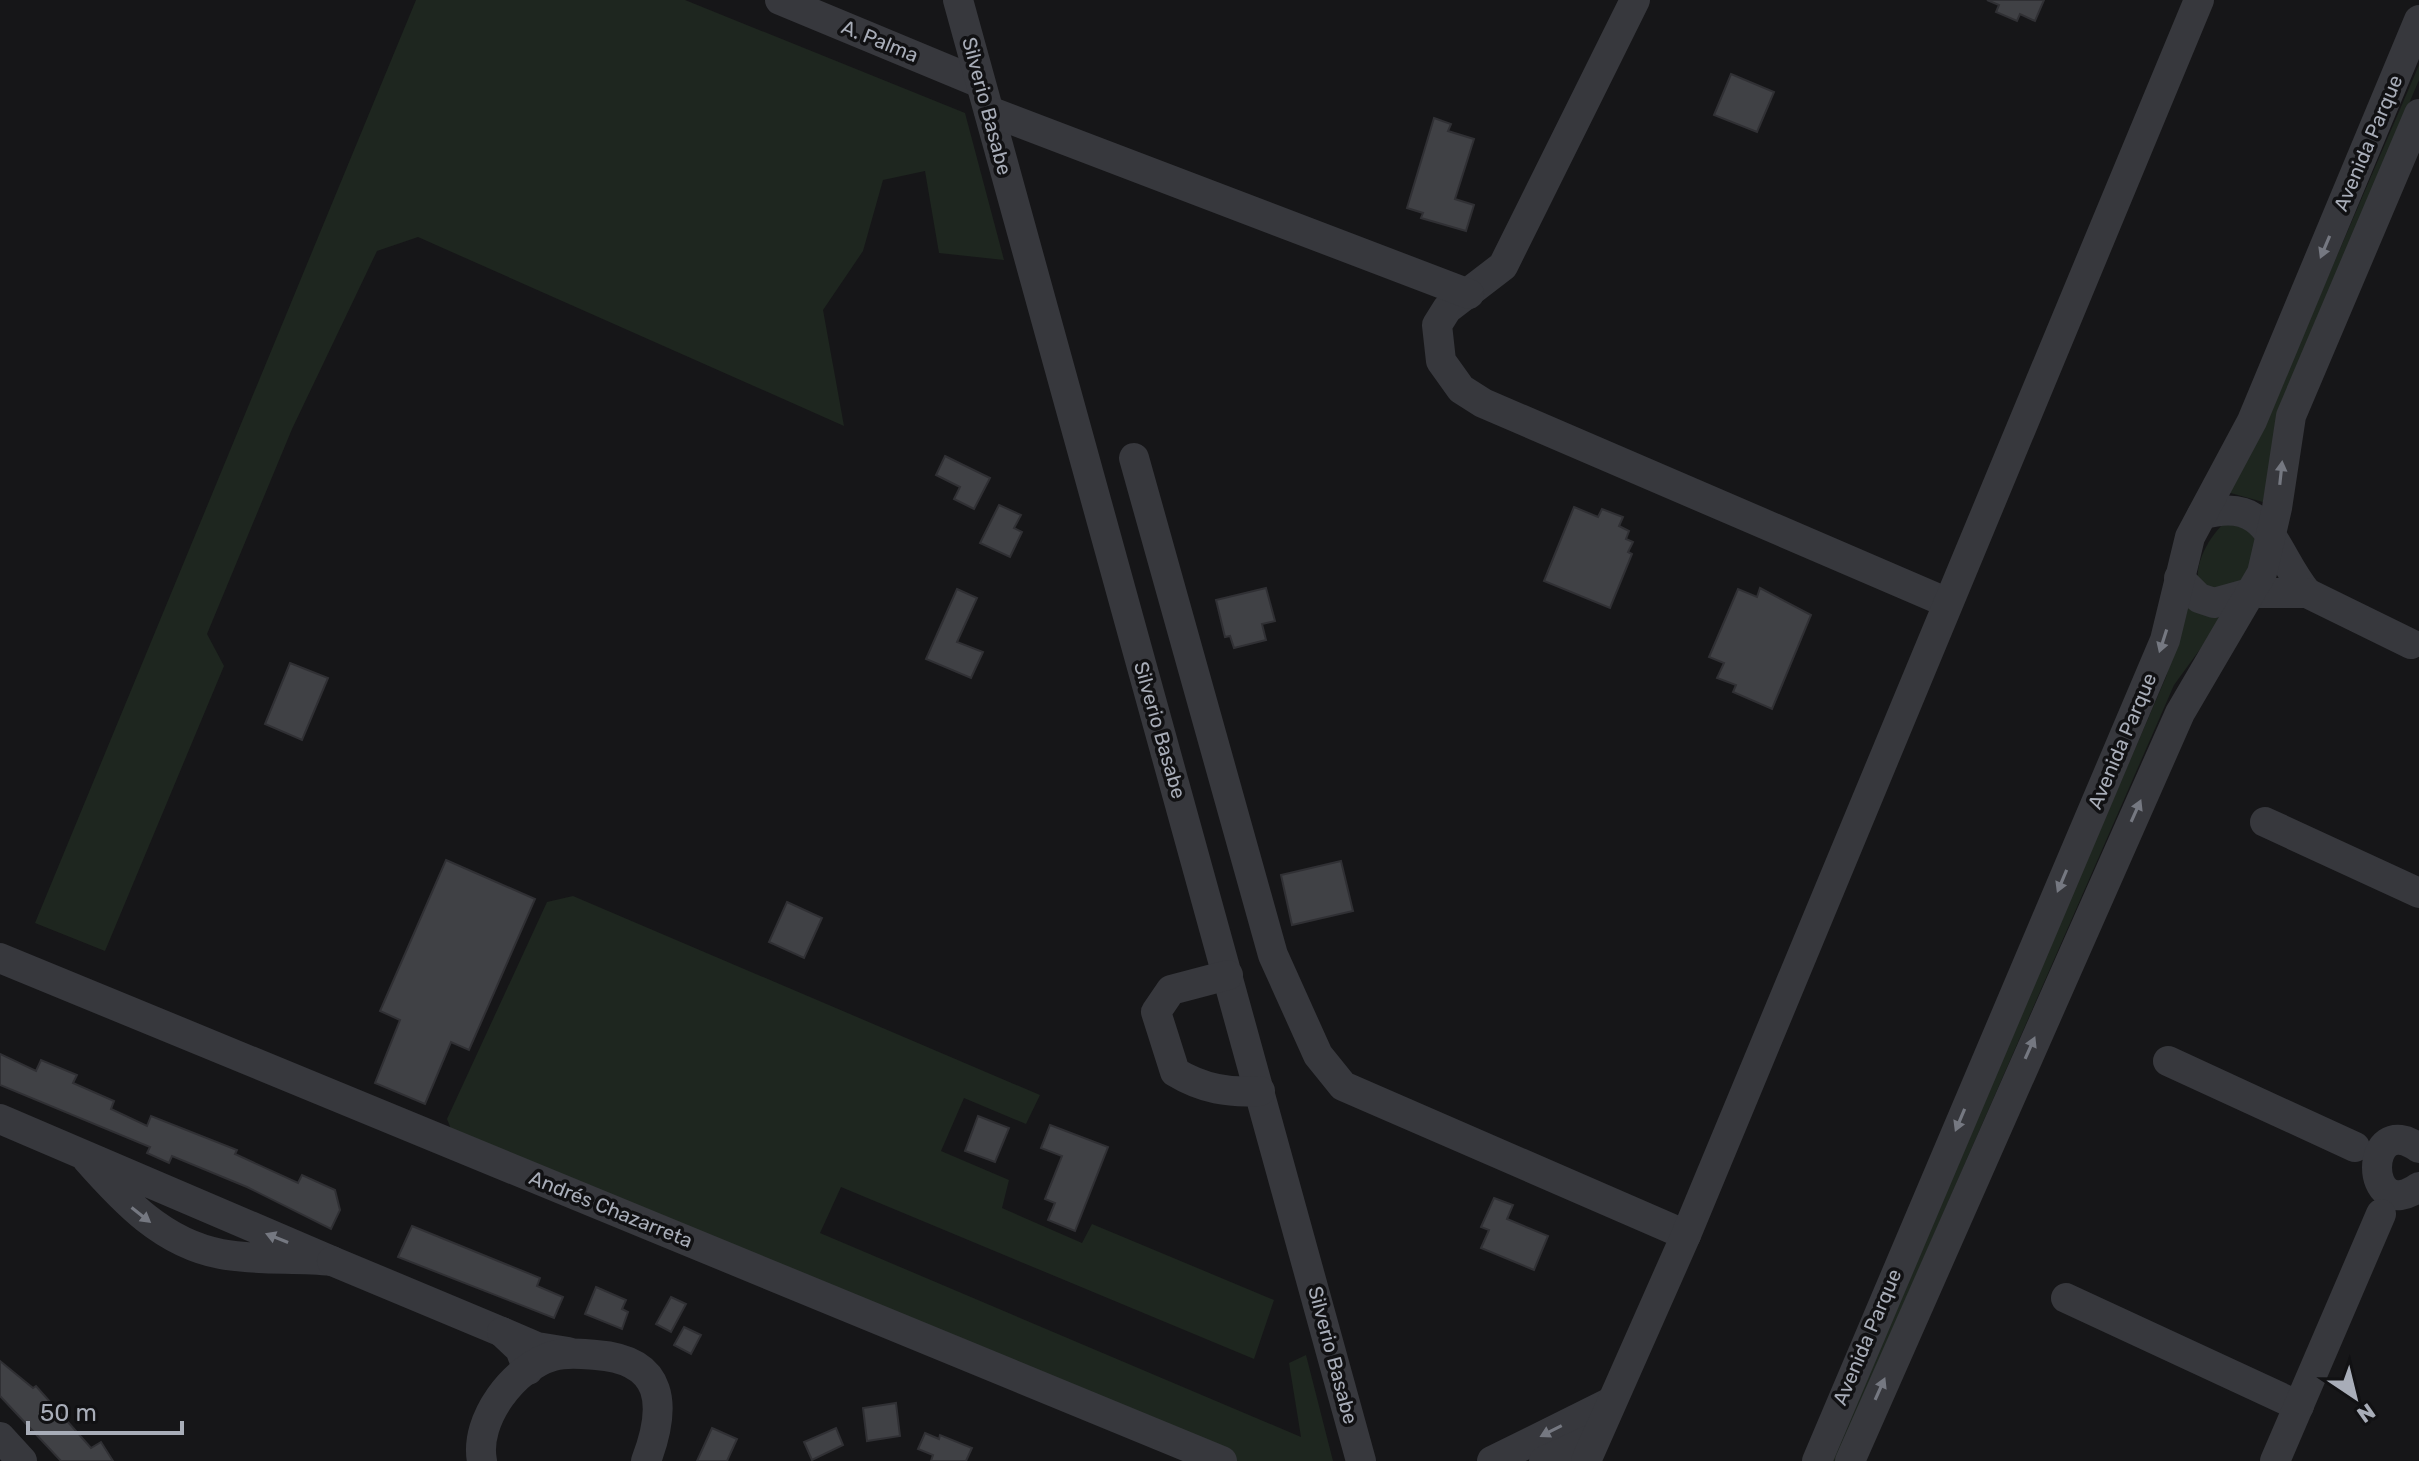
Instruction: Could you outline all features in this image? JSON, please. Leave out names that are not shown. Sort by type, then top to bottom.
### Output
[{"type":"street","name":"A. Palma","points":[[780,0],[984,97],[1469,294]]},
{"type":"street","name":"Silverio Basabe","points":[[958,0],[1361,1461]]},
{"type":"street","points":[[1635,0],[1503,266],[1447,309],[1437,325],[1441,361],[1453,378],[1483,403],[1948,603]]},
{"type":"street","points":[[1544,1461],[1591,1449],[1686,1235],[2196,1]]},
{"type":"street","name":"Avenida Parque","points":[[1817,1461],[2161,650],[2190,537],[2252,421],[2419,20]]},
{"type":"street","name":"Avenida Parque","points":[[1850,1461],[2180,713],[2262,573],[2272,535],[2291,416],[2419,114]]},
{"type":"street","points":[[1134,458],[1273,955],[1327,1071],[1343,1086],[1686,1235]]},
{"type":"street","points":[[2202,515],[2225,508],[2241,509],[2255,516],[2272,535],[2285,563],[2307,593]]},
{"type":"street","points":[[2179,578],[2199,598],[2214,603],[2250,593],[2307,593],[2416,648]]},
{"type":"street","points":[[2265,822],[2419,893]]},
{"type":"street","name":"Andrés Chazarreta","points":[[0,958],[1222,1461]]},
{"type":"street","points":[[1228,975],[1171,990],[1156,1012],[1175,1072],[1196,1084],[1233,1093],[1260,1091]]},
{"type":"street","points":[[2168,1061],[2399,1165],[2384,1194],[2381,1214],[2275,1461]]},
{"type":"street","points":[[0,1119],[87,1159],[140,1215],[201,1249],[246,1257],[332,1261],[537,1347],[624,1359],[647,1373],[655,1387],[659,1409],[646,1461]]},
{"type":"street","points":[[2066,1298],[2299,1406]]},
{"type":"street","points":[[502,1332],[520,1349],[528,1370]]},
{"type":"street","points":[[482,1461],[481,1448],[495,1405],[528,1370],[554,1356],[574,1353]]},
{"type":"street","points":[[1492,1461],[1611,1402]]},
{"type":"street","points":[[0,1437],[22,1461]]},
{"type":"shaded area","points":[[416,0],[685,0],[965,113],[1004,260],[939,253],[925,171],[883,180],[863,251],[823,310],[844,426],[418,237],[377,251],[292,429],[207,634],[224,666],[105,951],[35,923]]},
{"type":"shaded area","points":[[2419,65],[2419,80],[2281,404],[2263,502],[2227,492],[2275,400]]},
{"type":"shaded area","points":[[2229,519],[2254,532],[2258,547],[2243,586],[2221,597],[2198,581],[2198,573],[2206,547]]},
{"type":"shaded area","points":[[2188,604],[2222,619],[2174,685],[1835,1461],[1828,1461],[2166,677]]},
{"type":"shaded area","points":[[573,896],[1040,1095],[1026,1124],[964,1098],[941,1151],[1009,1180],[1002,1208],[1082,1243],[1092,1224],[1274,1300],[1254,1359],[841,1187],[820,1233],[1301,1437],[1289,1363],[1306,1355],[1333,1461],[1213,1461],[457,1144],[447,1119],[547,902]]},
{"type":"building","points":[[1987,0],[2044,0],[2035,21],[2020,14],[2017,21],[1996,12],[1999,5]]},
{"type":"building","points":[[1731,74],[1774,92],[1757,132],[1714,115]]},
{"type":"building","points":[[1434,118],[1451,124],[1448,131],[1474,139],[1455,199],[1474,205],[1466,231],[1421,218],[1423,213],[1407,208]]},
{"type":"building","points":[[945,456],[990,478],[974,509],[954,499],[960,487],[936,475]]},
{"type":"building","points":[[999,505],[1021,515],[1014,528],[1022,532],[1010,557],[980,543]]},
{"type":"building","points":[[1574,507],[1598,517],[1602,509],[1623,517],[1619,526],[1629,531],[1626,539],[1633,542],[1628,552],[1632,554],[1610,608],[1544,581]]},
{"type":"building","points":[[1266,588],[1275,621],[1262,624],[1266,640],[1234,648],[1230,636],[1225,637],[1216,600]]},
{"type":"building","points":[[1760,588],[1811,615],[1772,709],[1733,692],[1736,685],[1717,678],[1724,663],[1709,657],[1738,589],[1757,597]]},
{"type":"building","points":[[957,589],[977,598],[957,642],[983,652],[971,678],[926,659]]},
{"type":"building","points":[[290,663],[328,678],[302,740],[265,724]]},
{"type":"building","points":[[446,860],[535,899],[469,1050],[451,1042],[425,1104],[375,1083],[400,1020],[380,1011]]},
{"type":"building","points":[[1341,861],[1353,911],[1292,925],[1281,875]]},
{"type":"building","points":[[787,902],[822,918],[804,958],[769,942]]},
{"type":"building","points":[[0,1054],[36,1071],[41,1060],[77,1075],[73,1083],[114,1101],[111,1109],[147,1126],[151,1116],[237,1150],[235,1154],[298,1183],[302,1175],[335,1190],[340,1210],[331,1229],[247,1187],[172,1156],[169,1163],[147,1153],[150,1147],[0,1085]]},
{"type":"building","points":[[978,1116],[1009,1128],[995,1162],[965,1151]]},
{"type":"building","points":[[1050,1125],[1108,1147],[1075,1231],[1048,1220],[1055,1203],[1045,1199],[1062,1156],[1041,1148]]},
{"type":"building","points":[[1494,1198],[1513,1205],[1507,1219],[1548,1236],[1534,1270],[1481,1248],[1489,1230],[1481,1227]]},
{"type":"building","points":[[412,1226],[540,1278],[537,1286],[563,1297],[554,1318],[398,1257]]},
{"type":"building","points":[[596,1287],[626,1300],[622,1309],[628,1312],[622,1329],[585,1314]]},
{"type":"building","points":[[671,1297],[686,1304],[671,1332],[656,1324]]},
{"type":"building","points":[[684,1327],[701,1335],[691,1354],[674,1345]]},
{"type":"building","points":[[0,1361],[33,1388],[36,1386],[91,1448],[101,1442],[113,1461],[61,1461],[0,1396]]},
{"type":"building","points":[[896,1403],[900,1436],[867,1441],[863,1408]]},
{"type":"building","points":[[712,1428],[737,1439],[727,1461],[697,1461]]},
{"type":"building","points":[[836,1428],[843,1445],[812,1460],[804,1442]]},
{"type":"building","points":[[925,1433],[939,1439],[940,1435],[972,1448],[966,1461],[931,1461],[933,1455],[918,1449]]}]
